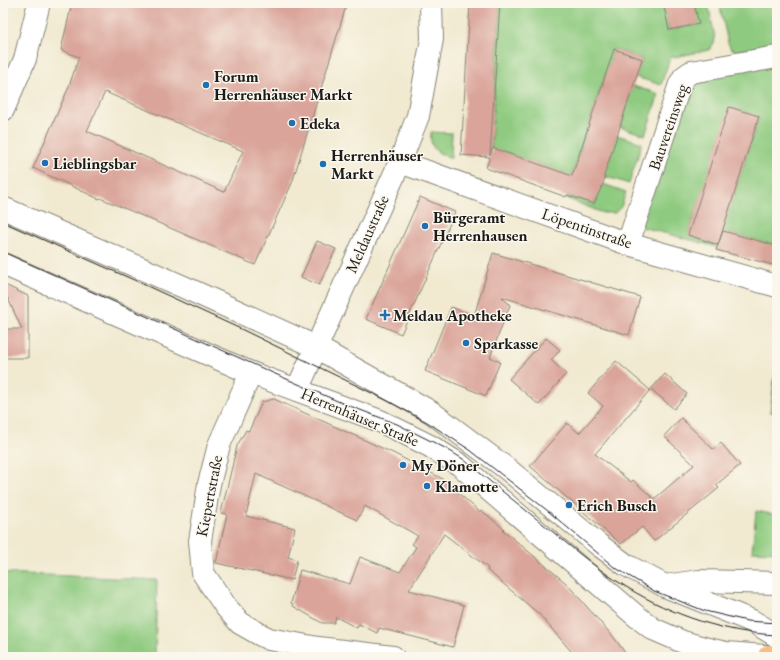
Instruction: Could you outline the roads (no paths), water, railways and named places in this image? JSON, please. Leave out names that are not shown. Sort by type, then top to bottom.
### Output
[{"type":"street","points":[[3,110],[25,59],[39,3]]},
{"type":"street","name":"Meldaustraße","points":[[297,390],[400,162],[418,116],[432,39],[431,3]]},
{"type":"street","name":"Bauvereinsweg","points":[[628,244],[680,84],[684,77],[691,72],[777,57]]},
{"type":"street","name":"Löpentinstraße","points":[[400,162],[628,244],[777,286]]},
{"type":"street","name":"Herrenhäuser Straße","points":[[3,208],[316,347],[431,412],[506,468],[599,545],[626,565],[665,586],[752,621],[774,645]]},
{"type":"street","name":"Herrenhäuser Straße","points":[[3,264],[251,374],[380,421],[430,446],[460,465],[653,629],[683,642],[726,653],[774,645]]},
{"type":"street","name":"Kiepertstraße","points":[[251,374],[219,445],[209,484],[200,541],[203,573],[226,607],[240,623],[269,639],[318,648],[393,657]]},
{"type":"street","points":[[665,586],[699,581],[777,583]]},
{"type":"tram line","points":[[3,222],[243,330],[386,400],[427,422],[470,450],[548,511],[614,567],[654,591],[705,611],[747,621],[777,623]]},
{"type":"tram line","points":[[3,252],[273,373],[342,403],[397,424],[445,448],[463,459],[599,569],[645,598],[700,621],[738,631],[777,635]]},
{"type":"place","name":"Forum Herrenhäuser Markt","points":[[206,85]]},
{"type":"place","name":"Edeka","points":[[292,123]]},
{"type":"place","name":"Lieblingsbar","points":[[45,163]]},
{"type":"place","name":"Herrenhäuser Markt","points":[[323,164]]},
{"type":"place","name":"Bürgeramt Herrenhausen","points":[[425,226]]},
{"type":"place","name":"Meldau Apotheke","points":[[385,315]]},
{"type":"place","name":"Sparkasse","points":[[466,343]]},
{"type":"place","name":"My Döner","points":[[403,465]]},
{"type":"place","name":"Klamotte","points":[[427,486]]},
{"type":"place","name":"Erich Busch","points":[[569,505]]}]
